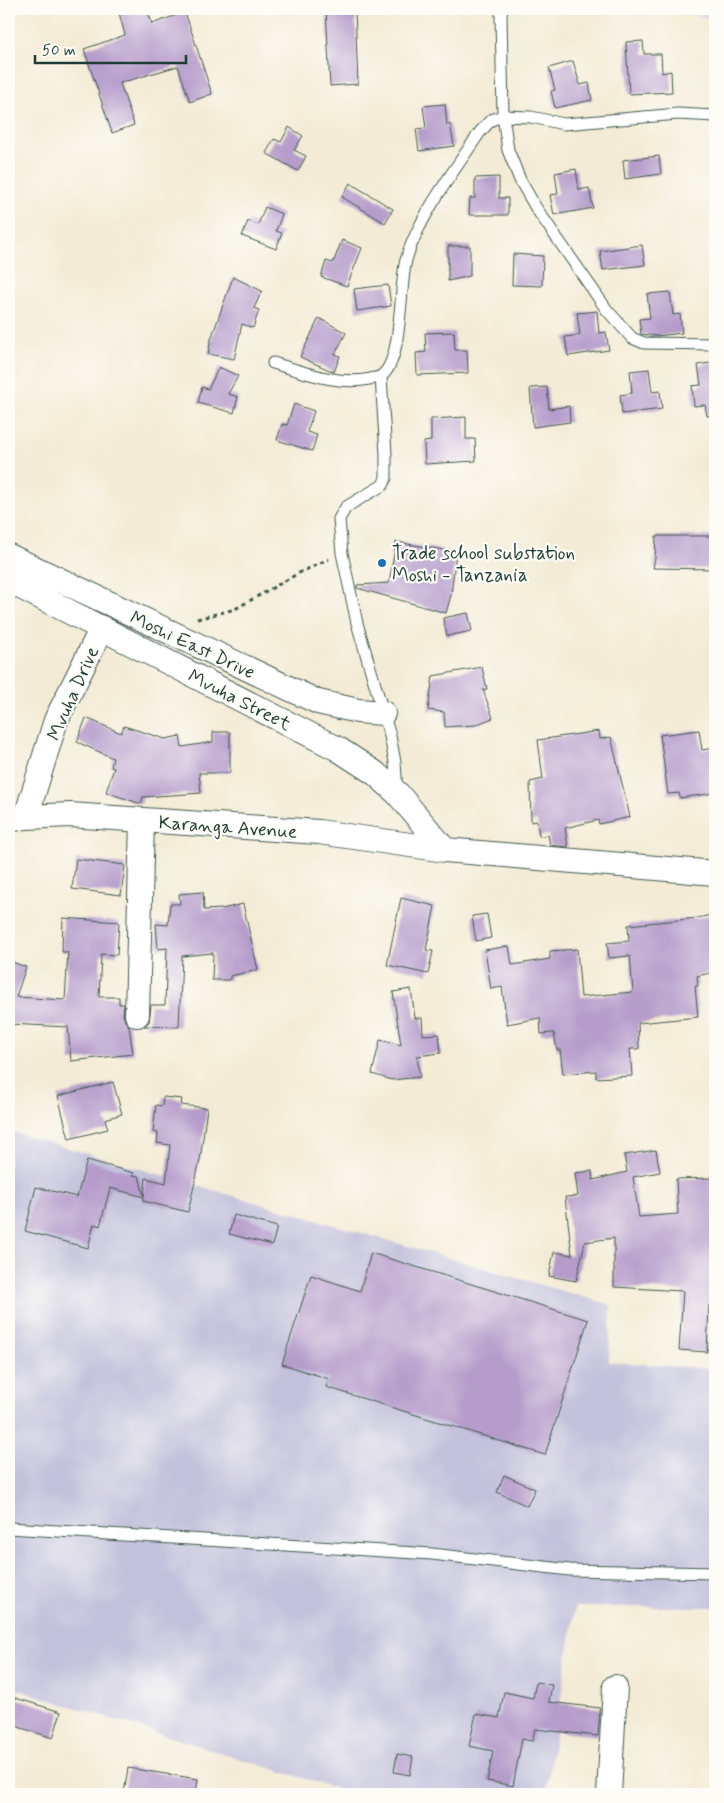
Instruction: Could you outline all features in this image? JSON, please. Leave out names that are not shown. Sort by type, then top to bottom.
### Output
[{"type":"street","name":"Moshi East Drive","points":[[9,556],[318,702],[358,711],[383,713]]},
{"type":"street","name":"Mvuha Street","points":[[9,580],[338,749],[375,773],[398,794],[446,850]]},
{"type":"street","name":"Mvuha Drive","points":[[17,818],[56,720],[102,628]]},
{"type":"street","name":"Karanga Avenue","points":[[17,818],[70,816],[318,832],[446,850],[715,873]]},
{"type":"street","points":[[137,1015],[142,820]]},
{"type":"street","points":[[609,1794],[615,1687]]},
{"type":"lane","points":[[502,9],[500,15],[503,116],[508,150],[520,180],[536,208],[607,310],[632,338],[644,343],[715,344]]},
{"type":"lane","points":[[273,363],[333,380],[360,381],[381,376],[392,363],[398,342],[399,311],[406,260],[419,228],[480,132],[491,120],[503,116],[530,118],[564,124],[678,114],[715,116]]},
{"type":"lane","points":[[381,376],[386,478],[383,485],[346,507],[339,519],[342,553],[357,623],[395,762],[398,794]]},
{"type":"lane","points":[[9,1528],[432,1554],[570,1570],[715,1573]]},
{"type":"path","points":[[160,628],[235,609],[299,573],[342,553]]},
{"type":"shaded area","points":[[675,9],[715,9],[715,20]]},
{"type":"shaded area","points":[[9,1131],[611,1305],[609,1362],[715,1369],[715,1607],[575,1607],[546,1794],[354,1794],[9,1687]]},
{"type":"building","points":[[118,9],[147,9],[152,24],[185,12],[212,94],[190,102],[178,66],[120,83],[134,125],[112,133],[84,49],[125,35]]},
{"type":"building","points":[[326,9],[355,9],[358,84],[330,86]]},
{"type":"building","points":[[643,41],[644,54],[661,54],[662,73],[671,71],[672,92],[629,94],[626,42]]},
{"type":"building","points":[[573,61],[580,85],[589,83],[592,100],[555,108],[551,91],[555,90],[549,68]]},
{"type":"building","points":[[445,104],[447,125],[450,124],[454,146],[419,151],[416,129],[426,128],[423,106]]},
{"type":"building","points":[[289,127],[303,136],[294,150],[306,156],[298,171],[266,153],[274,139],[281,142]]},
{"type":"building","points":[[659,156],[661,174],[625,179],[623,160]]},
{"type":"building","points":[[576,169],[579,190],[589,188],[593,208],[554,215],[550,195],[558,194],[555,173]]},
{"type":"building","points":[[499,177],[499,198],[508,198],[508,215],[469,215],[470,198],[475,198],[475,178]]},
{"type":"building","points":[[350,183],[393,209],[385,223],[342,197]]},
{"type":"building","points":[[265,207],[282,214],[276,231],[282,233],[276,249],[242,236],[248,221],[258,225]]},
{"type":"building","points":[[342,240],[362,248],[347,286],[321,277],[326,261],[333,263]]},
{"type":"building","points":[[642,245],[645,265],[603,270],[600,251]]},
{"type":"building","points":[[448,246],[470,246],[470,276],[448,281]]},
{"type":"building","points":[[513,254],[543,256],[542,286],[512,285]]},
{"type":"building","points":[[233,277],[262,291],[254,308],[259,310],[253,328],[242,324],[234,359],[208,354],[211,339]]},
{"type":"building","points":[[388,285],[391,306],[357,311],[354,289]]},
{"type":"building","points":[[670,292],[673,315],[680,314],[682,333],[657,336],[641,334],[639,319],[650,318],[647,294]]},
{"type":"building","points":[[597,311],[599,333],[606,332],[609,350],[568,356],[565,337],[580,335],[577,313]]},
{"type":"building","points":[[319,318],[346,333],[335,354],[340,356],[334,372],[300,357]]},
{"type":"building","points":[[454,332],[455,350],[467,350],[468,373],[417,375],[416,353],[426,352],[425,333]]},
{"type":"building","points":[[715,362],[715,415],[707,416],[705,405],[694,406],[692,386],[701,385],[698,365]]},
{"type":"building","points":[[219,367],[238,376],[228,394],[238,397],[234,413],[198,403],[202,387],[208,389]]},
{"type":"building","points":[[649,369],[652,392],[660,391],[662,409],[622,414],[620,395],[632,393],[630,371]]},
{"type":"building","points":[[547,387],[549,409],[569,406],[570,422],[533,427],[530,388]]},
{"type":"building","points":[[294,404],[314,411],[307,432],[317,435],[312,451],[277,440],[282,424],[287,425]]},
{"type":"building","points":[[466,417],[466,439],[475,439],[476,461],[425,464],[424,442],[431,441],[431,419]]},
{"type":"building","points":[[656,536],[715,536],[715,569],[653,568]]},
{"type":"building","points":[[396,542],[456,552],[451,595],[446,613],[357,588],[357,585],[389,583]]},
{"type":"building","points":[[468,613],[472,631],[447,636],[443,618]]},
{"type":"building","points":[[482,667],[487,689],[483,690],[493,718],[475,725],[445,727],[444,712],[428,710],[433,676]]},
{"type":"building","points":[[86,718],[121,733],[124,726],[165,739],[180,736],[182,747],[213,742],[213,732],[230,732],[230,773],[199,773],[201,793],[143,797],[141,804],[106,792],[114,768],[111,767],[113,758],[77,742]]},
{"type":"building","points":[[699,730],[702,750],[715,748],[715,793],[680,798],[679,793],[668,794],[660,735]]},
{"type":"building","points":[[599,731],[600,739],[611,737],[630,817],[599,824],[598,820],[565,828],[568,847],[550,845],[548,835],[539,836],[537,821],[531,822],[530,782],[543,779],[538,740]]},
{"type":"building","points":[[76,859],[125,865],[121,895],[72,889]]},
{"type":"building","points":[[203,892],[204,910],[222,909],[243,904],[258,970],[230,976],[230,980],[212,980],[213,953],[182,956],[179,1027],[144,1026],[149,1022],[151,1005],[165,1005],[167,948],[158,949],[156,924],[168,925],[170,904],[180,904],[179,894]]},
{"type":"building","points":[[401,898],[435,906],[426,950],[433,951],[428,974],[387,965]]},
{"type":"building","points":[[487,914],[491,938],[476,941],[472,916]]},
{"type":"building","points":[[715,914],[715,972],[697,976],[698,986],[695,986],[698,1017],[638,1023],[639,1049],[630,1049],[632,1076],[596,1078],[596,1071],[563,1074],[560,1050],[557,1050],[554,1033],[541,1034],[540,1018],[507,1024],[502,987],[491,989],[485,950],[509,946],[512,965],[550,959],[550,951],[577,949],[581,997],[633,992],[630,956],[609,958],[607,943],[629,941],[628,925],[698,918]]},
{"type":"building","points":[[63,918],[119,922],[117,955],[101,954],[99,997],[119,997],[119,1004],[124,1004],[123,1015],[129,1026],[133,1054],[71,1061],[68,1027],[9,1024],[9,961],[26,967],[16,997],[65,1000],[68,952],[62,952]]},
{"type":"building","points":[[411,989],[415,1018],[422,1018],[423,1035],[439,1034],[441,1053],[417,1056],[420,1077],[392,1080],[372,1074],[380,1040],[401,1045],[393,992]]},
{"type":"building","points":[[113,1082],[122,1114],[105,1119],[108,1129],[69,1139],[58,1096]]},
{"type":"building","points":[[163,1097],[182,1099],[181,1105],[207,1108],[200,1160],[188,1212],[143,1201],[144,1197],[110,1188],[100,1226],[94,1224],[88,1248],[25,1231],[36,1187],[77,1197],[87,1160],[139,1176],[144,1196],[146,1178],[166,1183],[170,1145],[157,1143],[158,1133],[153,1132],[156,1105],[162,1106]]},
{"type":"building","points":[[656,1150],[660,1172],[633,1177],[639,1217],[678,1214],[676,1179],[712,1178],[714,1305],[709,1305],[707,1352],[679,1350],[683,1291],[614,1287],[614,1238],[585,1242],[576,1281],[549,1276],[554,1252],[572,1255],[565,1197],[578,1196],[575,1173],[592,1171],[593,1180],[627,1172],[624,1155]]},
{"type":"building","points":[[234,1215],[277,1227],[272,1245],[229,1234]]},
{"type":"building","points":[[371,1253],[588,1320],[545,1455],[326,1387],[329,1379],[282,1364],[311,1275],[360,1291]]},
{"type":"building","points":[[504,1475],[535,1489],[527,1506],[497,1492]]},
{"type":"building","points":[[536,1682],[552,1685],[549,1702],[600,1708],[598,1736],[535,1729],[532,1741],[522,1739],[513,1786],[487,1781],[493,1751],[469,1746],[476,1714],[499,1718],[504,1692],[533,1698]]},
{"type":"building","points":[[9,1696],[61,1712],[53,1738],[9,1724]]},
{"type":"building","points":[[397,1754],[413,1757],[410,1775],[394,1772]]},
{"type":"building","points":[[128,1768],[198,1779],[196,1794],[124,1794]]},
{"type":"place","name":"Trade school substation Moshi - Tanzania","points":[[382,563]]}]
